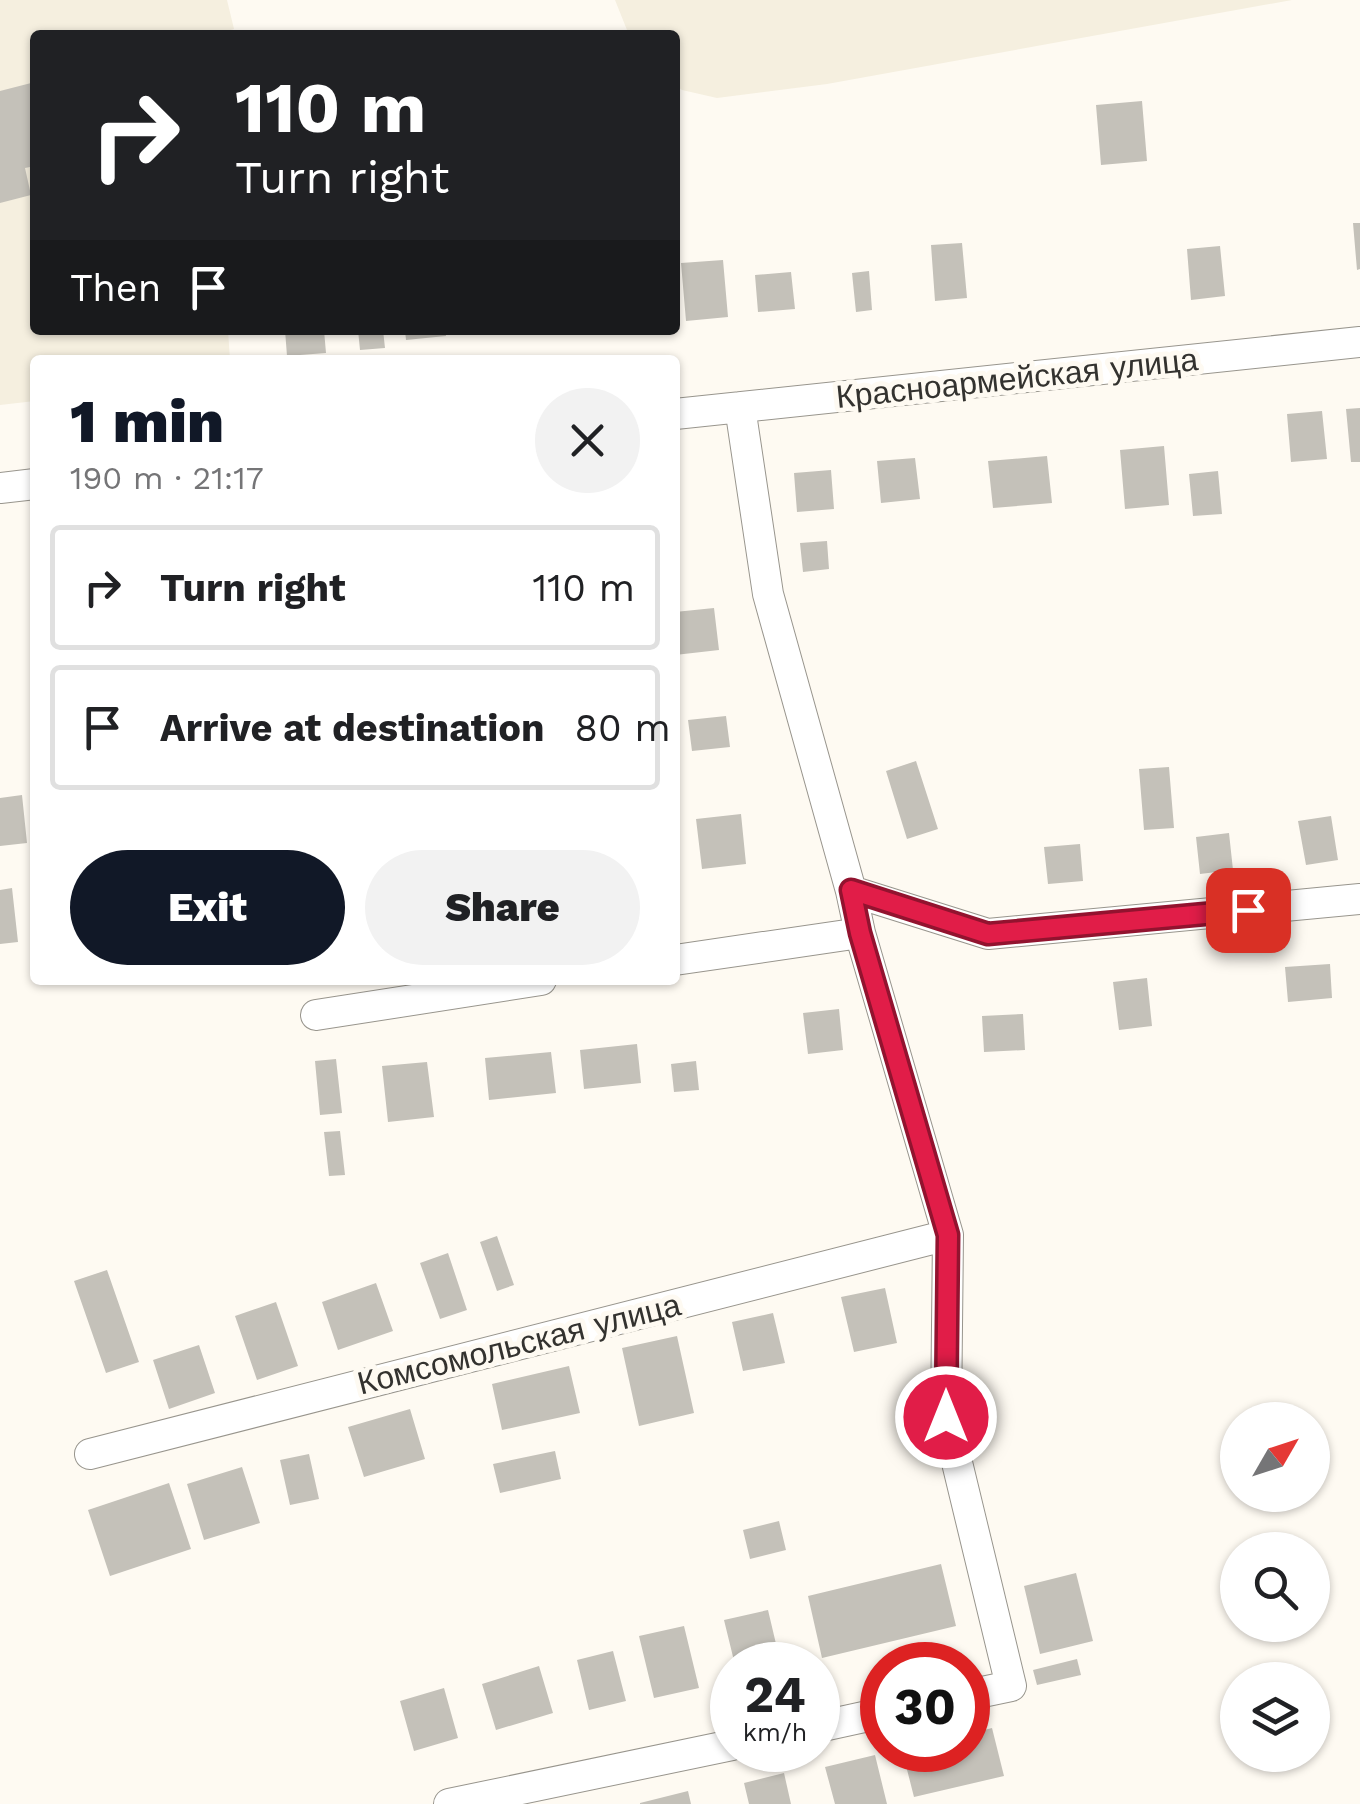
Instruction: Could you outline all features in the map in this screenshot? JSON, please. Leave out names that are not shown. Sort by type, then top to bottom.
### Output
[{"type":"street","name":"Красноармейская улица","points":[[680,413],[1360,342]]},
{"type":"street","points":[[740,407],[768,594],[860,933],[948,1235],[946,1417],[1011,1686],[990,1690]]},
{"type":"street","points":[[0,488],[30,485]]},
{"type":"street","points":[[851,890],[988,934],[1360,899]]},
{"type":"street","points":[[680,959],[860,933]]},
{"type":"street","points":[[316,1015],[508,985]]},
{"type":"street","name":"Комсомольская улица","points":[[90,1454],[948,1235]]},
{"type":"street","points":[[450,1804],[710,1749]]},
{"type":"shaded area","points":[[0,0],[227,0],[234,29],[231,30],[30,30],[30,335],[228,335],[230,355],[30,355],[30,402],[0,405]]},
{"type":"shaded area","points":[[615,0],[1292,0],[827,84],[717,98],[680,89],[680,30],[627,30]]},
{"type":"building","points":[[30,83],[30,167],[25,168],[30,195],[0,203],[0,91]]},
{"type":"building","points":[[1142,101],[1147,161],[1101,165],[1096,105]]},
{"type":"building","points":[[1353,223],[1360,223],[1357,270]]},
{"type":"building","points":[[962,243],[967,298],[935,301],[931,245]]},
{"type":"building","points":[[1220,246],[1225,296],[1191,300],[1187,249]]},
{"type":"building","points":[[723,260],[728,317],[686,321],[681,263]]},
{"type":"building","points":[[869,271],[872,310],[856,312],[852,273]]},
{"type":"building","points":[[791,272],[795,309],[758,312],[755,275]]},
{"type":"building","points":[[285,335],[324,335],[326,353],[287,355]]},
{"type":"building","points":[[358,335],[384,335],[385,348],[360,350]]},
{"type":"building","points":[[406,335],[446,336],[406,340]]},
{"type":"building","points":[[1360,408],[1360,462],[1351,462],[1346,409]]},
{"type":"building","points":[[1322,411],[1327,459],[1291,462],[1287,414]]},
{"type":"building","points":[[1164,446],[1169,505],[1125,509],[1120,450]]},
{"type":"building","points":[[1047,456],[1052,503],[993,508],[988,461]]},
{"type":"building","points":[[915,458],[920,499],[881,503],[877,461]]},
{"type":"building","points":[[831,470],[834,509],[797,512],[794,473]]},
{"type":"building","points":[[1218,471],[1222,514],[1193,516],[1189,474]]},
{"type":"building","points":[[827,541],[829,569],[803,572],[800,543]]},
{"type":"building","points":[[714,608],[719,650],[680,654],[680,611]]},
{"type":"building","points":[[726,716],[730,747],[692,751],[688,720]]},
{"type":"building","points":[[916,761],[938,829],[907,839],[886,771]]},
{"type":"building","points":[[1169,767],[1174,828],[1144,830],[1139,769]]},
{"type":"building","points":[[22,795],[27,843],[0,846],[0,798]]},
{"type":"building","points":[[741,814],[746,864],[702,869],[696,819]]},
{"type":"building","points":[[1331,816],[1338,860],[1306,865],[1298,821]]},
{"type":"building","points":[[1229,833],[1233,870],[1200,874],[1196,837]]},
{"type":"building","points":[[1080,844],[1083,881],[1048,884],[1044,847]]},
{"type":"building","points":[[12,888],[18,942],[0,944],[0,890]]},
{"type":"building","points":[[1330,964],[1332,998],[1288,1002],[1285,967]]},
{"type":"building","points":[[1147,978],[1152,1026],[1119,1030],[1113,982]]},
{"type":"building","points":[[839,1009],[843,1050],[808,1054],[803,1013]]},
{"type":"building","points":[[1023,1014],[1025,1050],[984,1052],[982,1016]]},
{"type":"building","points":[[637,1044],[641,1083],[584,1089],[580,1050]]},
{"type":"building","points":[[551,1052],[556,1093],[489,1100],[485,1058]]},
{"type":"building","points":[[336,1059],[342,1113],[320,1115],[315,1061]]},
{"type":"building","points":[[696,1061],[699,1090],[674,1092],[671,1064]]},
{"type":"building","points":[[427,1062],[434,1117],[388,1122],[382,1066]]},
{"type":"building","points":[[340,1131],[345,1175],[329,1176],[324,1132]]},
{"type":"building","points":[[497,1236],[514,1285],[497,1291],[480,1242]]},
{"type":"building","points":[[448,1253],[467,1310],[440,1319],[420,1263]]},
{"type":"building","points":[[107,1270],[139,1362],[106,1373],[74,1281]]},
{"type":"building","points":[[376,1283],[393,1331],[338,1350],[322,1302]]},
{"type":"building","points":[[885,1288],[897,1343],[854,1352],[841,1297]]},
{"type":"building","points":[[276,1302],[298,1366],[257,1380],[235,1316]]},
{"type":"building","points":[[773,1313],[785,1363],[743,1371],[732,1322]]},
{"type":"building","points":[[677,1336],[694,1413],[639,1426],[622,1348]]},
{"type":"building","points":[[199,1345],[215,1393],[169,1409],[153,1360]]},
{"type":"building","points":[[569,1366],[580,1413],[502,1430],[492,1384]]},
{"type":"building","points":[[410,1409],[425,1459],[364,1477],[348,1427]]},
{"type":"building","points":[[555,1451],[561,1479],[500,1493],[493,1464]]},
{"type":"building","points":[[309,1454],[319,1499],[290,1505],[280,1460]]},
{"type":"building","points":[[242,1467],[260,1523],[204,1540],[187,1484]]},
{"type":"building","points":[[169,1483],[191,1549],[110,1576],[88,1510]]},
{"type":"building","points":[[779,1521],[786,1550],[750,1559],[743,1530]]},
{"type":"building","points":[[941,1564],[956,1626],[889,1642],[860,1642],[860,1649],[840,1654],[840,1642],[818,1642],[808,1596]]},
{"type":"building","points":[[1076,1573],[1093,1641],[1040,1654],[1024,1586]]},
{"type":"building","points":[[768,1610],[776,1642],[729,1642],[724,1620]]},
{"type":"building","points":[[684,1626],[699,1688],[654,1698],[639,1636]]},
{"type":"building","points":[[613,1651],[626,1701],[589,1710],[577,1660]]},
{"type":"building","points":[[1077,1659],[1081,1675],[1037,1685],[1033,1670]]},
{"type":"building","points":[[539,1666],[553,1713],[496,1730],[482,1684]]},
{"type":"building","points":[[444,1688],[458,1738],[414,1751],[400,1701]]},
{"type":"building","points":[[990,1728],[1004,1776],[914,1797],[908,1772],[990,1772]]},
{"type":"building","points":[[860,1759],[860,1772],[879,1772],[887,1804],[835,1804],[826,1772],[840,1772],[840,1763]]},
{"type":"building","points":[[784,1773],[791,1804],[749,1804],[744,1783]]},
{"type":"building","points":[[688,1791],[691,1804],[640,1804],[640,1803]]},
{"type":"route","points":[[946,1417],[948,1235],[851,890],[988,934],[1248,910]]}]
